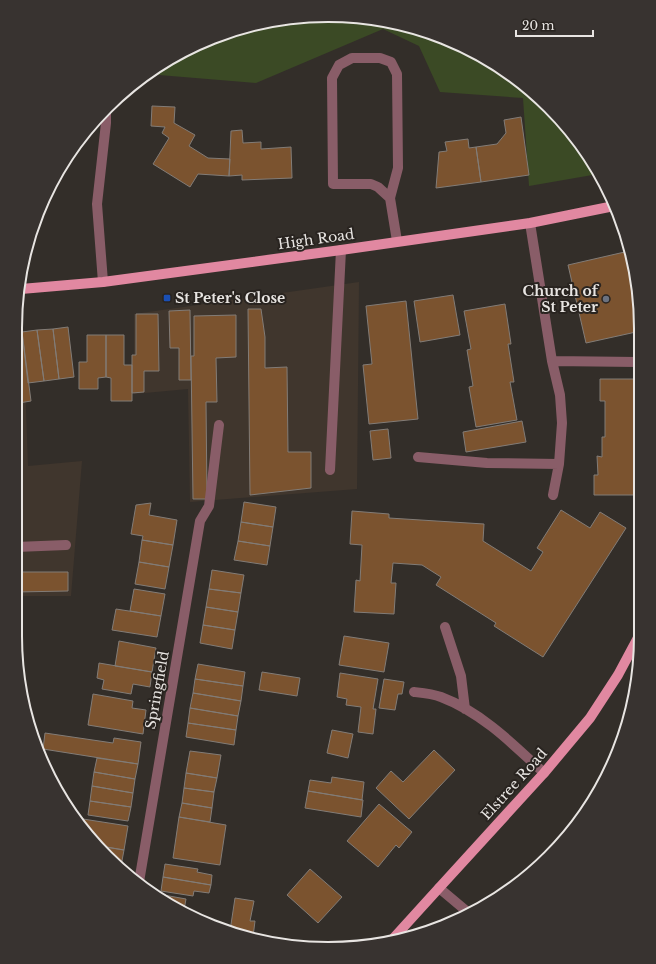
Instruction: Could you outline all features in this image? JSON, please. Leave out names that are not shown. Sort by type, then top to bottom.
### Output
[{"type":"main road","name":"High Road","points":[[25,289],[103,282],[341,250],[530,223],[609,207]]},
{"type":"main road","name":"Elstree Road","points":[[397,934],[544,774],[590,718],[618,675],[633,646]]},
{"type":"street","points":[[390,198],[378,187],[371,184],[333,184],[332,78],[339,65],[352,58],[380,58],[390,62],[397,74],[398,168],[390,198],[398,241]]},
{"type":"street","points":[[103,282],[97,204],[106,118]]},
{"type":"street","points":[[530,223],[552,360],[560,395],[562,423],[559,464],[554,496]]},
{"type":"street","points":[[330,470],[341,250]]},
{"type":"street","points":[[552,360],[634,362]]},
{"type":"street","name":"Springfield","points":[[140,877],[200,521],[209,506],[219,425]]},
{"type":"street","points":[[418,457],[487,463],[559,464]]},
{"type":"street","points":[[22,547],[66,545]]},
{"type":"street","points":[[445,627],[461,676],[466,709]]},
{"type":"street","points":[[414,692],[440,696],[466,709],[494,729],[544,774]]},
{"type":"street","points":[[439,888],[464,909]]},
{"type":"shaded area","points":[[359,282],[357,489],[190,502],[188,389],[134,394],[134,314]]},
{"type":"shaded area","points":[[22,325],[28,466],[82,461],[71,596],[22,596]]},
{"type":"green space","points":[[328,22],[368,25],[407,32],[445,45],[481,63],[514,85],[530,98],[558,126],[571,142],[593,175],[529,186],[523,98],[440,92],[419,46],[383,29],[256,83],[157,75],[175,63],[211,45],[249,32],[268,28]]},
{"type":"building","points":[[152,106],[175,107],[174,123],[195,135],[189,146],[208,158],[230,159],[229,176],[198,174],[190,187],[153,164],[169,138],[162,133],[165,127],[151,126]]},
{"type":"building","points":[[521,117],[529,175],[481,182],[476,147],[497,144],[506,133],[504,120]]},
{"type":"building","points":[[242,130],[243,143],[261,142],[261,149],[291,147],[292,178],[242,180],[242,175],[229,176],[231,131]]},
{"type":"building","points":[[468,139],[469,148],[476,147],[481,182],[436,188],[439,152],[447,151],[445,142]]},
{"type":"building","name":"Church of St Peter","points":[[625,252],[631,288],[634,332],[586,343],[568,265]]},
{"type":"building","points":[[453,295],[460,335],[420,342],[414,301]]},
{"type":"building","points":[[406,301],[418,419],[369,424],[363,365],[372,364],[366,306]]},
{"type":"building","points":[[505,304],[511,344],[508,344],[514,382],[510,382],[517,420],[476,427],[469,387],[473,386],[467,350],[471,349],[464,311]]},
{"type":"building","points":[[248,309],[261,309],[265,337],[265,368],[287,367],[288,452],[311,452],[311,488],[250,495]]},
{"type":"building","points":[[190,310],[191,380],[179,380],[179,348],[170,348],[169,311]]},
{"type":"building","points":[[136,314],[158,314],[159,371],[144,371],[144,392],[132,393],[132,355],[136,355]]},
{"type":"building","points":[[236,315],[236,357],[216,358],[217,402],[206,402],[207,499],[193,499],[191,356],[194,356],[194,316]]},
{"type":"building","points":[[68,327],[74,377],[59,379],[53,329]]},
{"type":"building","points":[[53,329],[59,379],[44,381],[37,330]]},
{"type":"building","points":[[37,330],[44,381],[28,383],[22,332]]},
{"type":"building","points":[[22,332],[31,401],[22,402]]},
{"type":"building","points":[[87,335],[106,335],[106,377],[98,378],[98,389],[79,389],[79,362],[87,362]]},
{"type":"building","points":[[106,335],[124,335],[124,365],[132,365],[132,401],[111,401],[111,378],[106,377]]},
{"type":"building","points":[[600,379],[634,379],[634,495],[594,495],[594,475],[598,475],[597,456],[602,457],[602,437],[605,437],[605,401],[600,401]]},
{"type":"building","points":[[522,421],[526,442],[466,452],[463,432]]},
{"type":"building","points":[[388,429],[391,458],[373,460],[370,431]]},
{"type":"building","points":[[244,502],[276,507],[273,527],[241,522]]},
{"type":"building","points":[[151,503],[149,515],[177,520],[173,545],[142,540],[143,536],[131,534],[136,505]]},
{"type":"building","points":[[561,510],[590,528],[600,512],[626,528],[543,657],[494,626],[496,623],[436,585],[441,577],[422,565],[393,563],[391,583],[396,583],[394,614],[354,612],[356,580],[360,581],[362,545],[350,544],[352,511],[389,514],[389,518],[484,524],[483,541],[531,571],[543,552],[537,548]]},
{"type":"building","points":[[241,522],[273,527],[270,546],[238,541]]},
{"type":"building","points":[[142,540],[173,545],[169,567],[139,562]]},
{"type":"building","points":[[238,541],[270,546],[267,565],[234,560]]},
{"type":"building","points":[[139,562],[169,567],[165,589],[135,584]]},
{"type":"building","points":[[212,570],[244,575],[241,593],[209,589]]},
{"type":"building","points":[[22,572],[68,572],[68,591],[22,592]]},
{"type":"building","points":[[134,589],[165,594],[161,616],[130,611]]},
{"type":"building","points":[[209,589],[241,593],[238,612],[206,607]]},
{"type":"building","points":[[206,607],[238,612],[235,630],[203,625]]},
{"type":"building","points":[[116,609],[161,616],[157,637],[112,630]]},
{"type":"building","points":[[203,625],[235,630],[232,649],[200,643]]},
{"type":"building","points":[[344,636],[389,643],[384,672],[339,665]]},
{"type":"building","points":[[119,641],[156,648],[152,672],[115,666]]},
{"type":"building","points":[[99,663],[152,672],[150,687],[133,684],[131,694],[102,689],[104,680],[97,678]]},
{"type":"building","points":[[198,664],[245,672],[243,686],[195,679]]},
{"type":"building","points":[[262,672],[300,678],[297,696],[259,690]]},
{"type":"building","points":[[340,673],[378,679],[373,709],[376,709],[373,734],[358,732],[361,707],[346,705],[347,699],[337,697]]},
{"type":"building","points":[[195,679],[243,686],[241,701],[193,693]]},
{"type":"building","points":[[384,679],[404,682],[402,694],[398,694],[395,710],[379,708]]},
{"type":"building","points":[[193,693],[241,701],[238,716],[190,708]]},
{"type":"building","points":[[93,694],[133,701],[132,708],[146,710],[143,734],[88,725]]},
{"type":"building","points":[[190,708],[238,716],[236,730],[188,723]]},
{"type":"building","points":[[188,723],[236,730],[234,745],[186,737]]},
{"type":"building","points":[[332,730],[353,734],[348,758],[327,753]]},
{"type":"building","points":[[45,733],[113,743],[114,738],[141,742],[138,764],[43,748]]},
{"type":"building","points":[[434,750],[455,770],[409,819],[376,788],[391,771],[403,782]]},
{"type":"building","points":[[190,751],[221,755],[217,778],[186,773]]},
{"type":"building","points":[[97,758],[138,764],[135,779],[94,772]]},
{"type":"building","points":[[94,772],[135,779],[133,793],[92,786]]},
{"type":"building","points":[[186,773],[217,778],[214,792],[184,788]]},
{"type":"building","points":[[332,777],[364,782],[362,800],[308,791],[310,780],[331,783]]},
{"type":"building","points":[[92,786],[133,793],[131,807],[90,801]]},
{"type":"building","points":[[184,788],[214,792],[212,808],[182,803]]},
{"type":"building","points":[[308,791],[363,800],[361,817],[305,808]]},
{"type":"building","points":[[90,801],[131,807],[128,821],[88,815]]},
{"type":"building","points":[[182,803],[212,808],[210,822],[179,817]]},
{"type":"building","points":[[379,804],[412,832],[399,848],[396,845],[378,867],[347,841]]},
{"type":"building","points":[[179,817],[226,825],[220,865],[173,858]]},
{"type":"building","points":[[83,819],[128,826],[124,850],[107,847]]},
{"type":"building","points":[[107,847],[124,850],[122,862]]},
{"type":"building","points":[[165,864],[198,869],[197,872],[212,875],[211,885],[163,877]]},
{"type":"building","points":[[310,869],[342,897],[318,923],[287,895]]},
{"type":"building","points":[[163,877],[211,885],[209,893],[194,891],[193,896],[161,891]]},
{"type":"building","points":[[167,896],[186,899],[185,906]]},
{"type":"building","points":[[235,898],[254,901],[250,921],[255,921],[254,933],[231,926]]},
{"type":"place","name":"St Peter's Close","points":[[167,298]]},
{"type":"place","name":"Church of St Peter","points":[[606,299]]}]
